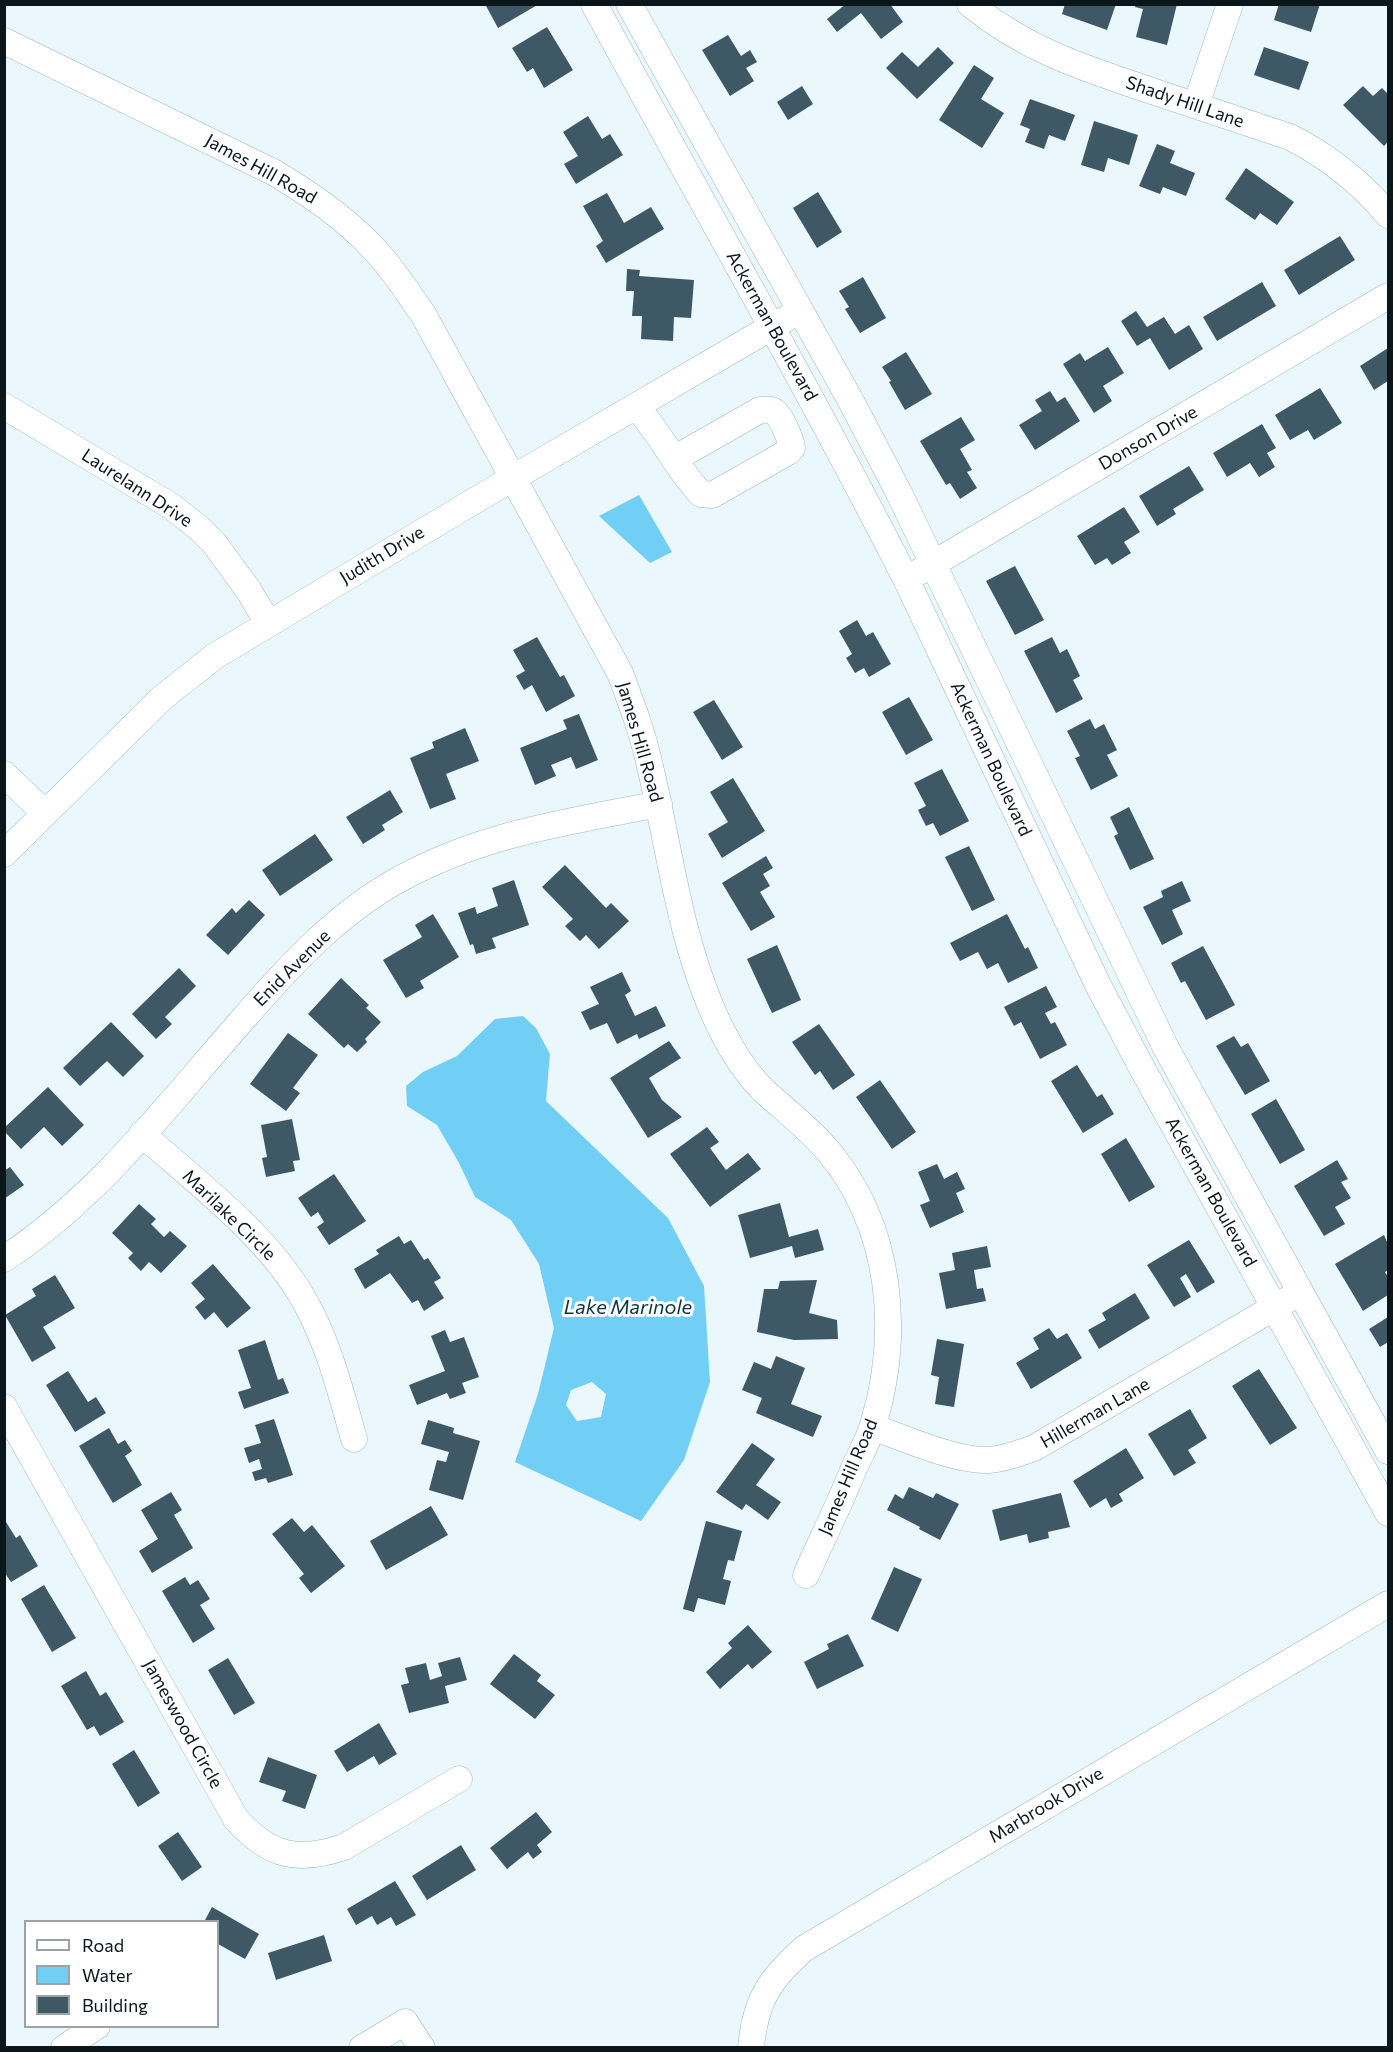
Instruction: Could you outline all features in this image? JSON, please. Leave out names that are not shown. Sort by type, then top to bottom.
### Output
[{"type":"street","name":"Ackerman Boulevard","points":[[594,4],[773,326],[906,579],[1098,985],[1148,1080],[1389,1513]]},
{"type":"street","name":"Ackerman Boulevard","points":[[629,4],[899,492],[1166,1048],[1389,1451]]},
{"type":"street","name":"Shady Hill Lane","points":[[970,4],[989,20],[1020,39],[1062,59],[1290,137],[1320,153],[1356,180],[1389,215]]},
{"type":"street","points":[[1197,105],[1230,4]]},
{"type":"street","name":"James Hill Road","points":[[4,41],[275,173],[316,198],[343,219],[381,256],[423,315],[511,479],[620,673],[635,711],[649,760],[676,897],[691,951],[711,1007],[727,1041],[745,1068],[763,1089],[820,1142],[843,1169],[873,1228],[882,1262],[887,1301],[888,1343],[885,1377],[873,1427],[806,1575]]},
{"type":"street","name":"Donson Drive","points":[[906,579],[1389,296]]},
{"type":"street","name":"Judith Drive","points":[[4,854],[162,698],[215,656],[800,310]]},
{"type":"street","name":"Laurelann Drive","points":[[4,406],[171,506],[199,528],[214,543],[249,591],[268,623]]},
{"type":"street","points":[[636,407],[650,422],[674,459]]},
{"type":"street","points":[[4,774],[45,813]]},
{"type":"street","name":"Enid Avenue","points":[[4,1259],[50,1226],[89,1191],[260,999],[312,944],[355,909],[396,881],[426,865],[471,846],[516,832],[658,804]]},
{"type":"street","name":"Marilake Circle","points":[[142,1134],[255,1236],[279,1263],[300,1293],[330,1358],[354,1439]]},
{"type":"street","name":"Hillerman Lane","points":[[873,1427],[966,1458],[987,1460],[1008,1457],[1034,1448],[1301,1292]]},
{"type":"street","name":"Jameswood Circle","points":[[4,1407],[236,1819],[250,1834],[267,1846],[286,1854],[302,1856],[323,1854],[344,1847],[459,1779]]},
{"type":"street","name":"Marbrook Drive","points":[[751,2048],[753,2025],[759,2004],[768,1986],[785,1964],[805,1948],[1389,1604]]},
{"type":"street","points":[[362,2048],[405,2022],[422,2048]]},
{"type":"street","points":[[64,2048],[94,2028]]},
{"type":"water","points":[[639,495],[672,552],[650,563],[599,516]]},
{"type":"water","name":"Lake Marinole","points":[[523,1016],[536,1028],[550,1054],[546,1101],[668,1218],[704,1286],[710,1382],[684,1460],[641,1521],[515,1462],[538,1394],[554,1328],[539,1264],[511,1220],[475,1197],[437,1125],[407,1106],[406,1086],[423,1072],[457,1056],[495,1019]],"holes":[[[592,1382],[606,1394],[601,1417],[577,1421],[566,1405],[571,1390]]]},
{"type":"building","points":[[485,4],[539,4],[498,28]]},
{"type":"building","points":[[846,4],[890,4],[903,22],[881,39],[861,13],[837,32],[827,19]]},
{"type":"building","points":[[1065,4],[1116,4],[1107,30],[1062,14]]},
{"type":"building","points":[[1136,4],[1177,4],[1167,45],[1136,37],[1143,9],[1135,7]]},
{"type":"building","points":[[1279,4],[1320,4],[1311,32],[1274,20]]},
{"type":"building","points":[[547,27],[573,70],[544,88],[533,68],[527,72],[512,48]]},
{"type":"building","points":[[728,35],[741,56],[750,50],[757,62],[746,68],[754,81],[730,96],[702,50]]},
{"type":"building","points":[[938,47],[954,63],[917,99],[886,68],[902,52],[918,67]]},
{"type":"building","points":[[1264,47],[1309,62],[1299,90],[1254,75]]},
{"type":"building","points":[[974,65],[994,78],[981,99],[1004,113],[982,148],[939,120]]},
{"type":"building","points":[[802,86],[813,104],[788,120],[777,102]]},
{"type":"building","points":[[1363,86],[1373,96],[1382,88],[1388,94],[1388,142],[1384,146],[1343,105]]},
{"type":"building","points":[[1030,99],[1075,115],[1065,141],[1049,135],[1044,149],[1025,142],[1030,129],[1020,125]]},
{"type":"building","points":[[588,116],[602,139],[610,134],[623,155],[576,184],[564,164],[578,156],[563,132]]},
{"type":"building","points":[[1094,121],[1138,135],[1129,165],[1108,158],[1104,172],[1081,165]]},
{"type":"building","points":[[1157,144],[1175,151],[1170,163],[1195,173],[1186,196],[1163,187],[1160,194],[1139,186]]},
{"type":"building","points":[[1246,168],[1294,202],[1277,225],[1260,213],[1255,220],[1225,199]]},
{"type":"building","points":[[818,192],[842,232],[817,248],[793,208]]},
{"type":"building","points":[[607,193],[624,223],[651,207],[664,229],[606,263],[596,246],[603,241],[583,206]]},
{"type":"building","points":[[1340,236],[1355,260],[1299,295],[1284,270]]},
{"type":"building","points":[[627,269],[640,270],[639,276],[694,280],[691,318],[674,317],[673,341],[641,339],[642,316],[632,316],[634,291],[626,291]]},
{"type":"building","points":[[863,277],[886,318],[860,333],[845,309],[849,307],[839,291]]},
{"type":"building","points":[[1262,282],[1276,306],[1217,341],[1203,317]]},
{"type":"building","points":[[1136,311],[1147,327],[1164,317],[1175,334],[1189,325],[1203,349],[1169,370],[1150,338],[1137,346],[1121,321]]},
{"type":"building","points":[[1108,347],[1124,373],[1103,386],[1112,401],[1094,413],[1063,364],[1080,353],[1085,361]]},
{"type":"building","points":[[1388,348],[1388,381],[1374,390],[1360,366]]},
{"type":"building","points":[[906,352],[932,394],[905,410],[882,367]]},
{"type":"building","points":[[1320,388],[1342,423],[1314,440],[1308,430],[1290,440],[1275,415]]},
{"type":"building","points":[[1050,391],[1057,402],[1065,397],[1080,421],[1035,450],[1019,425],[1042,411],[1035,400]]},
{"type":"building","points":[[961,417],[975,440],[960,449],[972,470],[967,472],[977,488],[960,499],[950,483],[946,485],[920,441]]},
{"type":"building","points":[[1262,424],[1276,448],[1267,453],[1275,467],[1259,477],[1250,463],[1227,477],[1213,453]]},
{"type":"building","points":[[1189,466],[1204,490],[1173,509],[1176,514],[1157,526],[1139,496]]},
{"type":"building","points":[[1124,507],[1140,532],[1124,542],[1131,553],[1112,565],[1107,558],[1095,565],[1077,536]]},
{"type":"building","points":[[1015,566],[1044,620],[1015,635],[986,581]]},
{"type":"building","points":[[857,620],[866,636],[873,632],[891,664],[869,677],[864,668],[855,673],[846,658],[852,654],[839,631]]},
{"type":"building","points":[[537,637],[560,677],[564,675],[575,696],[546,712],[532,685],[524,690],[516,676],[525,671],[513,650]]},
{"type":"building","points":[[1052,637],[1060,653],[1067,649],[1080,676],[1073,680],[1083,699],[1056,713],[1024,651]]},
{"type":"building","points":[[909,697],[933,740],[906,755],[882,712]]},
{"type":"building","points":[[714,700],[743,747],[722,760],[693,712]]},
{"type":"building","points":[[579,714],[598,760],[576,769],[571,757],[551,765],[556,776],[535,785],[520,748],[567,729],[563,720]]},
{"type":"building","points":[[1090,719],[1095,729],[1104,724],[1117,750],[1107,755],[1118,776],[1091,790],[1075,758],[1080,756],[1067,731]]},
{"type":"building","points":[[465,728],[479,761],[446,774],[456,799],[430,809],[410,758],[434,748],[432,742]]},
{"type":"building","points":[[942,769],[969,821],[940,836],[933,823],[926,826],[918,810],[926,806],[914,783]]},
{"type":"building","points":[[733,778],[765,831],[722,858],[708,834],[728,822],[710,792]]},
{"type":"building","points":[[390,790],[403,812],[382,825],[385,830],[363,844],[346,817]]},
{"type":"building","points":[[1129,807],[1154,859],[1130,870],[1114,836],[1118,834],[1110,817]]},
{"type":"building","points":[[315,834],[333,860],[280,896],[262,870]]},
{"type":"building","points":[[969,846],[995,900],[972,911],[945,857]]},
{"type":"building","points":[[766,856],[773,868],[763,874],[770,886],[760,892],[775,917],[751,931],[722,883]]},
{"type":"building","points":[[565,865],[606,908],[611,903],[629,921],[599,949],[586,935],[580,941],[565,926],[573,919],[542,887]]},
{"type":"building","points":[[514,880],[529,925],[492,938],[496,948],[476,954],[473,944],[470,945],[458,913],[475,907],[477,914],[498,906],[492,888]]},
{"type":"building","points":[[1182,881],[1191,901],[1172,910],[1183,934],[1162,945],[1143,907],[1163,897],[1161,891]]},
{"type":"building","points":[[249,900],[265,915],[228,955],[206,935],[232,908],[236,913]]},
{"type":"building","points":[[433,914],[459,957],[420,981],[424,988],[406,998],[383,960],[422,937],[415,925]]},
{"type":"building","points":[[1007,914],[1025,949],[1028,947],[1038,968],[1008,983],[998,963],[987,969],[978,952],[960,961],[950,943]]},
{"type":"building","points":[[777,945],[801,1000],[772,1013],[747,959]]},
{"type":"building","points":[[1203,946],[1235,1005],[1206,1020],[1185,981],[1181,983],[1171,963]]},
{"type":"building","points":[[179,968],[196,986],[165,1017],[172,1024],[156,1039],[132,1014]]},
{"type":"building","points":[[622,972],[631,991],[625,995],[635,1016],[656,1006],[666,1026],[639,1039],[637,1034],[617,1044],[607,1023],[590,1030],[581,1012],[599,1004],[590,987]]},
{"type":"building","points":[[341,978],[369,1005],[366,1008],[381,1022],[365,1039],[367,1042],[357,1052],[348,1044],[344,1048],[308,1014]]},
{"type":"building","points":[[1046,986],[1057,1007],[1045,1013],[1051,1024],[1055,1022],[1067,1045],[1040,1059],[1021,1022],[1014,1026],[1004,1007]]},
{"type":"building","points":[[111,1022],[144,1056],[123,1077],[107,1061],[80,1086],[63,1068]]},
{"type":"building","points":[[819,1024],[855,1075],[833,1090],[820,1071],[815,1075],[792,1042]]},
{"type":"building","points":[[288,1033],[318,1055],[293,1088],[300,1093],[286,1111],[250,1084]]},
{"type":"building","points":[[1234,1036],[1241,1047],[1248,1043],[1270,1081],[1245,1095],[1216,1046]]},
{"type":"building","points":[[669,1041],[681,1058],[649,1078],[662,1100],[682,1117],[648,1138],[610,1078]]},
{"type":"building","points":[[1077,1065],[1097,1097],[1102,1094],[1114,1114],[1083,1133],[1051,1081]]},
{"type":"building","points":[[880,1080],[916,1132],[892,1149],[856,1097]]},
{"type":"building","points":[[48,1087],[84,1125],[62,1146],[44,1127],[21,1149],[4,1131],[4,1128]]},
{"type":"building","points":[[1276,1099],[1305,1150],[1280,1164],[1251,1114]]},
{"type":"building","points":[[292,1119],[300,1160],[293,1161],[295,1171],[266,1177],[262,1158],[267,1157],[261,1125]]},
{"type":"building","points":[[707,1127],[719,1142],[710,1148],[726,1170],[748,1153],[761,1169],[710,1207],[670,1154]]},
{"type":"building","points":[[1126,1138],[1155,1187],[1129,1202],[1101,1154]]},
{"type":"building","points":[[1337,1160],[1348,1179],[1341,1182],[1351,1198],[1335,1207],[1345,1224],[1324,1236],[1294,1186]]},
{"type":"building","points":[[937,1164],[944,1179],[957,1172],[965,1189],[956,1193],[964,1212],[930,1228],[920,1205],[930,1201],[918,1172]]},
{"type":"building","points":[[10,1167],[24,1185],[4,1199],[4,1171]]},
{"type":"building","points":[[334,1174],[366,1221],[329,1245],[317,1227],[324,1222],[318,1212],[311,1217],[298,1198]]},
{"type":"building","points":[[780,1203],[789,1237],[818,1229],[824,1250],[795,1258],[792,1246],[750,1258],[738,1215]]},
{"type":"building","points":[[139,1204],[156,1219],[151,1224],[164,1237],[170,1231],[187,1246],[161,1273],[149,1262],[141,1271],[128,1258],[133,1253],[112,1233]]},
{"type":"building","points":[[1384,1235],[1388,1244],[1388,1270],[1385,1272],[1388,1277],[1388,1295],[1363,1311],[1335,1264]]},
{"type":"building","points":[[399,1236],[404,1244],[411,1240],[424,1260],[428,1258],[441,1278],[434,1282],[444,1298],[424,1311],[418,1300],[412,1303],[390,1273],[365,1289],[354,1269],[379,1254],[376,1250]]},
{"type":"building","points":[[1189,1240],[1215,1282],[1197,1293],[1186,1274],[1180,1278],[1191,1297],[1174,1307],[1147,1265]]},
{"type":"building","points":[[987,1246],[991,1267],[974,1270],[977,1289],[983,1288],[986,1301],[946,1309],[939,1273],[955,1270],[952,1253]]},
{"type":"building","points":[[213,1264],[251,1308],[227,1328],[214,1312],[205,1320],[195,1307],[205,1299],[191,1283]]},
{"type":"building","points":[[55,1275],[75,1308],[43,1327],[56,1348],[32,1362],[5,1315],[36,1296],[32,1289]]},
{"type":"building","points":[[817,1280],[809,1313],[837,1320],[838,1339],[794,1340],[757,1332],[764,1289],[778,1289],[780,1281]]},
{"type":"building","points":[[1135,1293],[1150,1318],[1099,1349],[1088,1330],[1106,1320],[1102,1313]]},
{"type":"building","points":[[1388,1317],[1388,1342],[1380,1347],[1369,1329]]},
{"type":"building","points":[[1049,1328],[1057,1339],[1067,1333],[1082,1358],[1031,1389],[1016,1363],[1039,1349],[1033,1338]]},
{"type":"building","points":[[445,1330],[450,1342],[464,1337],[479,1377],[462,1383],[466,1393],[450,1399],[447,1393],[417,1405],[409,1385],[445,1371],[431,1336]]},
{"type":"building","points":[[937,1339],[964,1344],[954,1407],[935,1404],[939,1377],[931,1375]]},
{"type":"building","points":[[265,1340],[278,1380],[283,1378],[289,1393],[244,1409],[238,1392],[251,1388],[238,1350]]},
{"type":"building","points":[[776,1356],[805,1368],[791,1404],[822,1416],[813,1437],[756,1413],[762,1398],[742,1390],[754,1362],[771,1369]]},
{"type":"building","points":[[1259,1369],[1297,1428],[1270,1445],[1232,1386]]},
{"type":"building","points":[[68,1371],[88,1402],[96,1397],[106,1413],[75,1432],[46,1385]]},
{"type":"building","points":[[1190,1409],[1207,1438],[1188,1450],[1196,1463],[1174,1476],[1148,1434]]},
{"type":"building","points":[[274,1419],[293,1475],[268,1483],[266,1478],[255,1481],[252,1472],[262,1469],[259,1459],[249,1463],[244,1448],[261,1443],[255,1425]]},
{"type":"building","points":[[428,1420],[454,1428],[453,1433],[480,1441],[463,1500],[429,1490],[437,1460],[446,1462],[449,1452],[421,1444]]},
{"type":"building","points":[[109,1428],[118,1444],[125,1440],[132,1451],[125,1456],[142,1485],[113,1503],[79,1446]]},
{"type":"building","points":[[752,1443],[775,1459],[756,1485],[781,1502],[768,1520],[746,1504],[742,1510],[716,1492]]},
{"type":"building","points":[[1126,1448],[1144,1478],[1119,1494],[1123,1501],[1111,1508],[1106,1498],[1090,1508],[1073,1481]]},
{"type":"building","points":[[909,1487],[933,1498],[936,1493],[959,1504],[940,1540],[887,1510],[895,1494],[903,1499]]},
{"type":"building","points":[[171,1492],[182,1510],[174,1515],[193,1548],[152,1573],[139,1551],[158,1539],[141,1510]]},
{"type":"building","points":[[1061,1493],[1070,1527],[1048,1532],[1049,1538],[1029,1543],[1027,1534],[1000,1541],[992,1510]]},
{"type":"building","points":[[431,1506],[448,1535],[386,1570],[370,1541]]},
{"type":"building","points":[[292,1518],[304,1532],[312,1525],[345,1566],[311,1593],[299,1578],[304,1574],[272,1534]]},
{"type":"building","points":[[706,1521],[742,1531],[734,1561],[728,1560],[723,1579],[731,1581],[725,1605],[698,1598],[694,1612],[683,1609]]},
{"type":"building","points":[[6,1522],[16,1538],[20,1535],[38,1566],[11,1582],[4,1572],[4,1523]]},
{"type":"building","points":[[894,1567],[922,1579],[898,1632],[871,1619]]},
{"type":"building","points":[[185,1577],[190,1585],[198,1580],[210,1599],[200,1605],[215,1629],[193,1643],[162,1591]]},
{"type":"building","points":[[44,1585],[76,1638],[52,1652],[21,1599]]},
{"type":"building","points":[[748,1625],[772,1652],[752,1669],[748,1664],[720,1689],[706,1672],[732,1648],[728,1643]]},
{"type":"building","points":[[848,1634],[864,1666],[817,1689],[804,1662],[829,1649],[827,1644]]},
{"type":"building","points":[[514,1654],[541,1675],[537,1681],[555,1695],[535,1719],[490,1684]]},
{"type":"building","points":[[460,1657],[467,1680],[445,1686],[449,1703],[409,1713],[401,1685],[409,1683],[405,1668],[426,1663],[430,1680],[442,1676],[438,1663]]},
{"type":"building","points":[[228,1658],[255,1703],[234,1715],[208,1670]]},
{"type":"building","points":[[86,1671],[100,1696],[106,1692],[124,1722],[100,1736],[94,1726],[87,1730],[61,1686]]},
{"type":"building","points":[[379,1723],[397,1754],[379,1765],[374,1756],[347,1772],[334,1751]]},
{"type":"building","points":[[134,1750],[160,1793],[138,1807],[112,1764]]},
{"type":"building","points":[[268,1757],[317,1775],[305,1809],[282,1801],[286,1791],[259,1782]]},
{"type":"building","points":[[536,1812],[552,1832],[537,1845],[542,1852],[533,1859],[528,1852],[507,1869],[490,1848]]},
{"type":"building","points":[[178,1832],[202,1867],[182,1881],[158,1846]]},
{"type":"building","points":[[461,1845],[476,1870],[427,1900],[412,1876]]},
{"type":"building","points":[[395,1881],[416,1915],[396,1926],[391,1917],[377,1925],[372,1916],[356,1925],[347,1909]]},
{"type":"building","points":[[212,1907],[259,1934],[245,1959],[219,1945],[219,1920],[205,1920]]},
{"type":"building","points":[[324,1935],[332,1961],[276,1980],[268,1953]]}]
